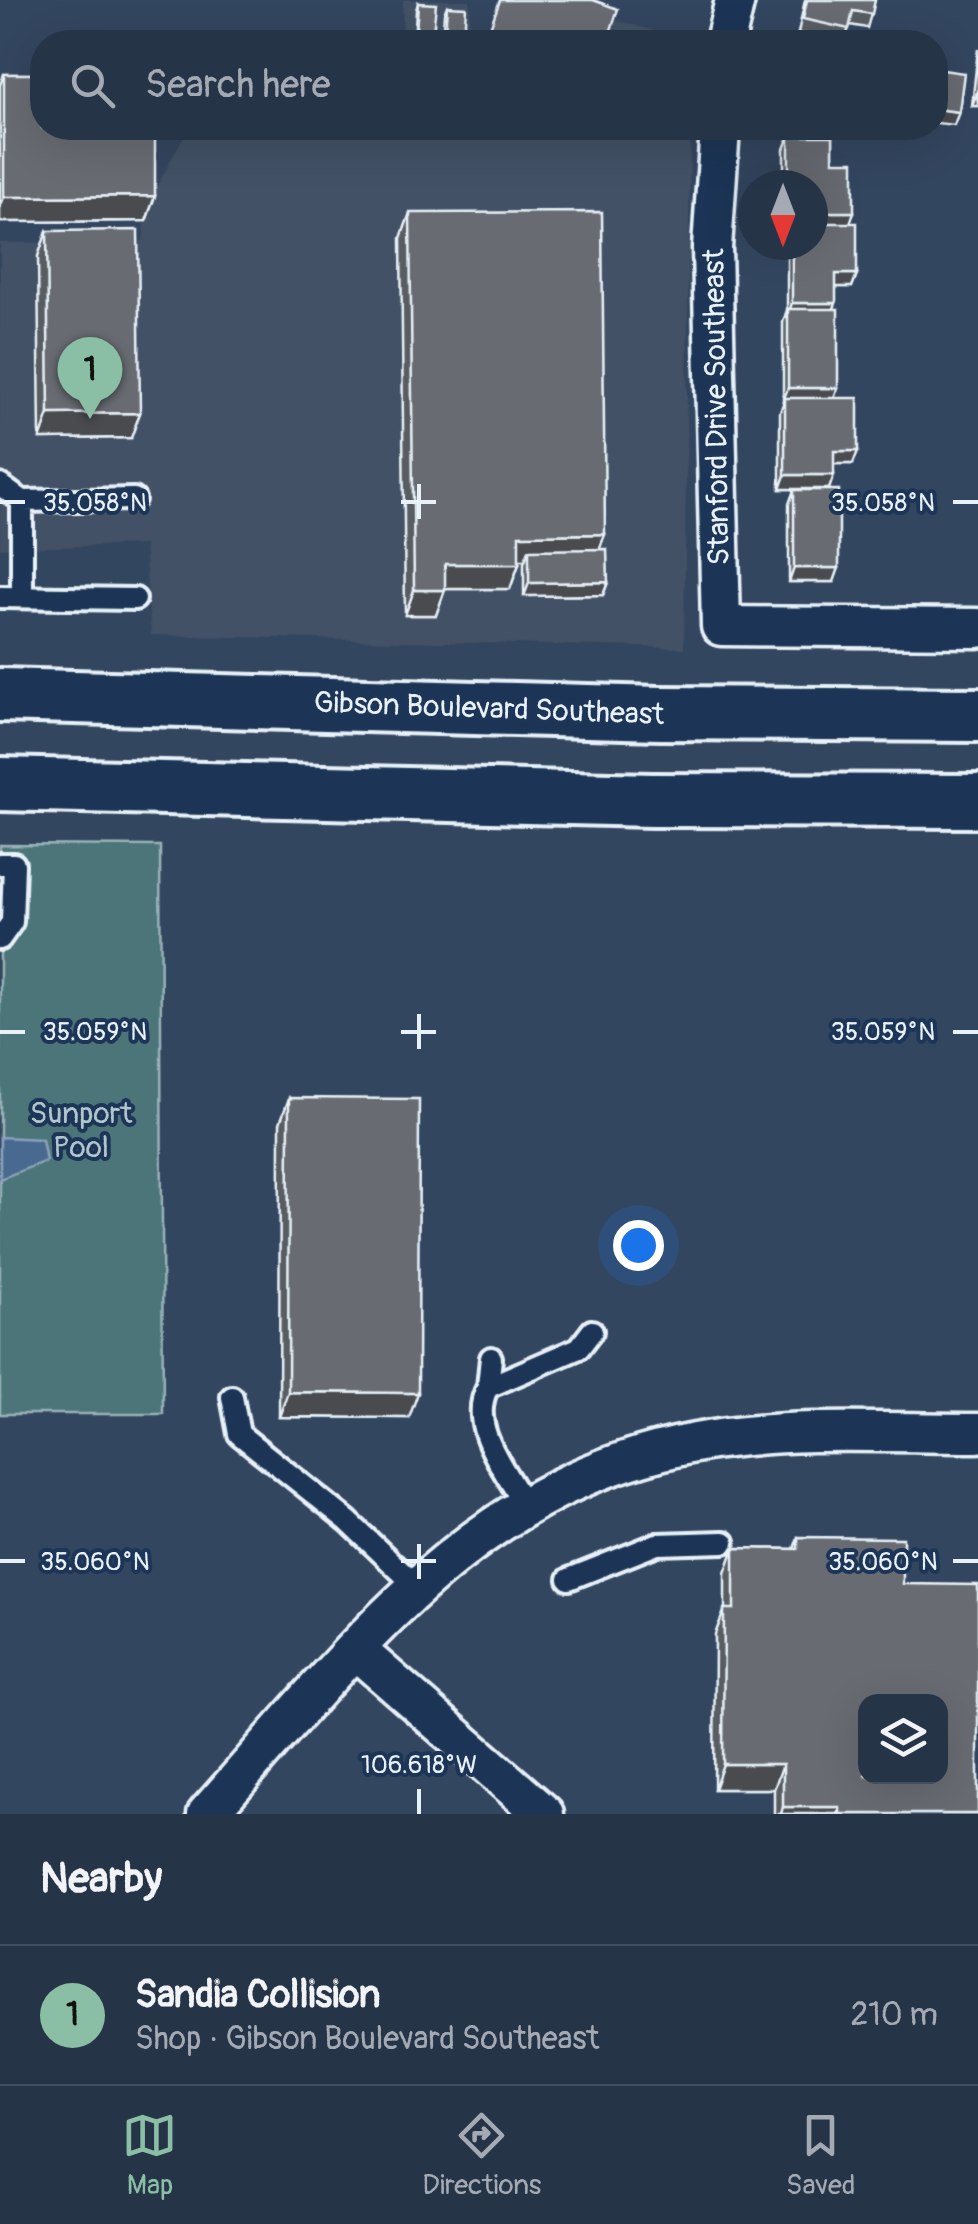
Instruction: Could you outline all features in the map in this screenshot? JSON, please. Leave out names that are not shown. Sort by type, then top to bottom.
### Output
[{"type":"main road","name":"Gibson Boulevard Southeast","points":[[0,695],[660,713],[978,715]]},
{"type":"main road","points":[[0,784],[652,800],[978,801]]},
{"type":"street","points":[[729,30],[735,0]]},
{"type":"street","name":"Stanford Drive Southeast","points":[[719,140],[712,248],[720,626],[978,628]]},
{"type":"street","points":[[207,1814],[437,1566],[571,1481],[648,1453],[714,1440],[777,1434],[978,1433]]},
{"type":"street","points":[[356,1650],[544,1814]]},
{"type":"lane","points":[[0,485],[22,501],[134,499]]},
{"type":"lane","points":[[22,501],[11,597],[135,599]]},
{"type":"lane","points":[[0,864],[14,864],[12,922],[0,939]]},
{"type":"lane","points":[[488,1387],[579,1348],[592,1332]]},
{"type":"lane","points":[[491,1358],[488,1387],[482,1398],[482,1423],[526,1506]]},
{"type":"lane","points":[[232,1396],[239,1434],[348,1521],[416,1586]]},
{"type":"lane","points":[[569,1579],[656,1544],[724,1542]]},
{"type":"shaded area","points":[[403,0],[470,0],[469,30],[402,30]]},
{"type":"shaded area","points":[[513,0],[548,0],[649,30],[500,30]]},
{"type":"shaded area","points":[[182,140],[690,140],[684,648],[151,635],[144,545],[0,548],[0,243],[143,241],[147,205]]},
{"type":"green space","name":"Sunport Pool","points":[[0,845],[160,846],[163,1414],[0,1414]]},
{"type":"water","points":[[0,1137],[42,1139],[46,1161],[0,1179]]},
{"type":"building","points":[[500,0],[593,0],[618,9],[611,30],[489,30]]},
{"type":"building","points":[[807,0],[875,0],[872,14],[853,11],[849,29],[803,19]]},
{"type":"building","points":[[418,3],[436,4],[433,30],[416,30]]},
{"type":"building","points":[[447,6],[466,7],[464,30],[445,30]]},
{"type":"building","points":[[948,71],[964,73],[959,112],[948,111]]},
{"type":"building","points":[[4,74],[30,74],[30,140],[155,140],[155,196],[4,197]]},
{"type":"building","points":[[789,140],[833,140],[833,161],[854,161],[854,212],[828,212],[828,170],[789,170]]},
{"type":"building","points":[[602,212],[605,534],[519,535],[519,564],[445,564],[445,590],[414,590],[410,213]]},
{"type":"building","points":[[828,223],[857,223],[857,274],[836,274],[836,303],[792,303],[792,260],[828,260]]},
{"type":"building","points":[[138,230],[140,413],[49,414],[47,231]]},
{"type":"building","points":[[788,309],[838,309],[838,388],[788,388]]},
{"type":"building","points":[[785,398],[858,398],[858,451],[834,451],[834,475],[785,475]]},
{"type":"building","points":[[794,490],[839,490],[839,568],[794,568]]},
{"type":"building","points":[[607,549],[608,582],[529,583],[529,550]]},
{"type":"building","points":[[289,1098],[419,1099],[418,1393],[288,1392]]},
{"type":"building","points":[[798,1537],[903,1538],[903,1584],[978,1585],[978,1814],[840,1814],[840,1807],[783,1807],[783,1764],[723,1764],[724,1609],[734,1609],[734,1548],[798,1549]]},
{"type":"place","name":"Sandia Collision","points":[[90,419]]}]
